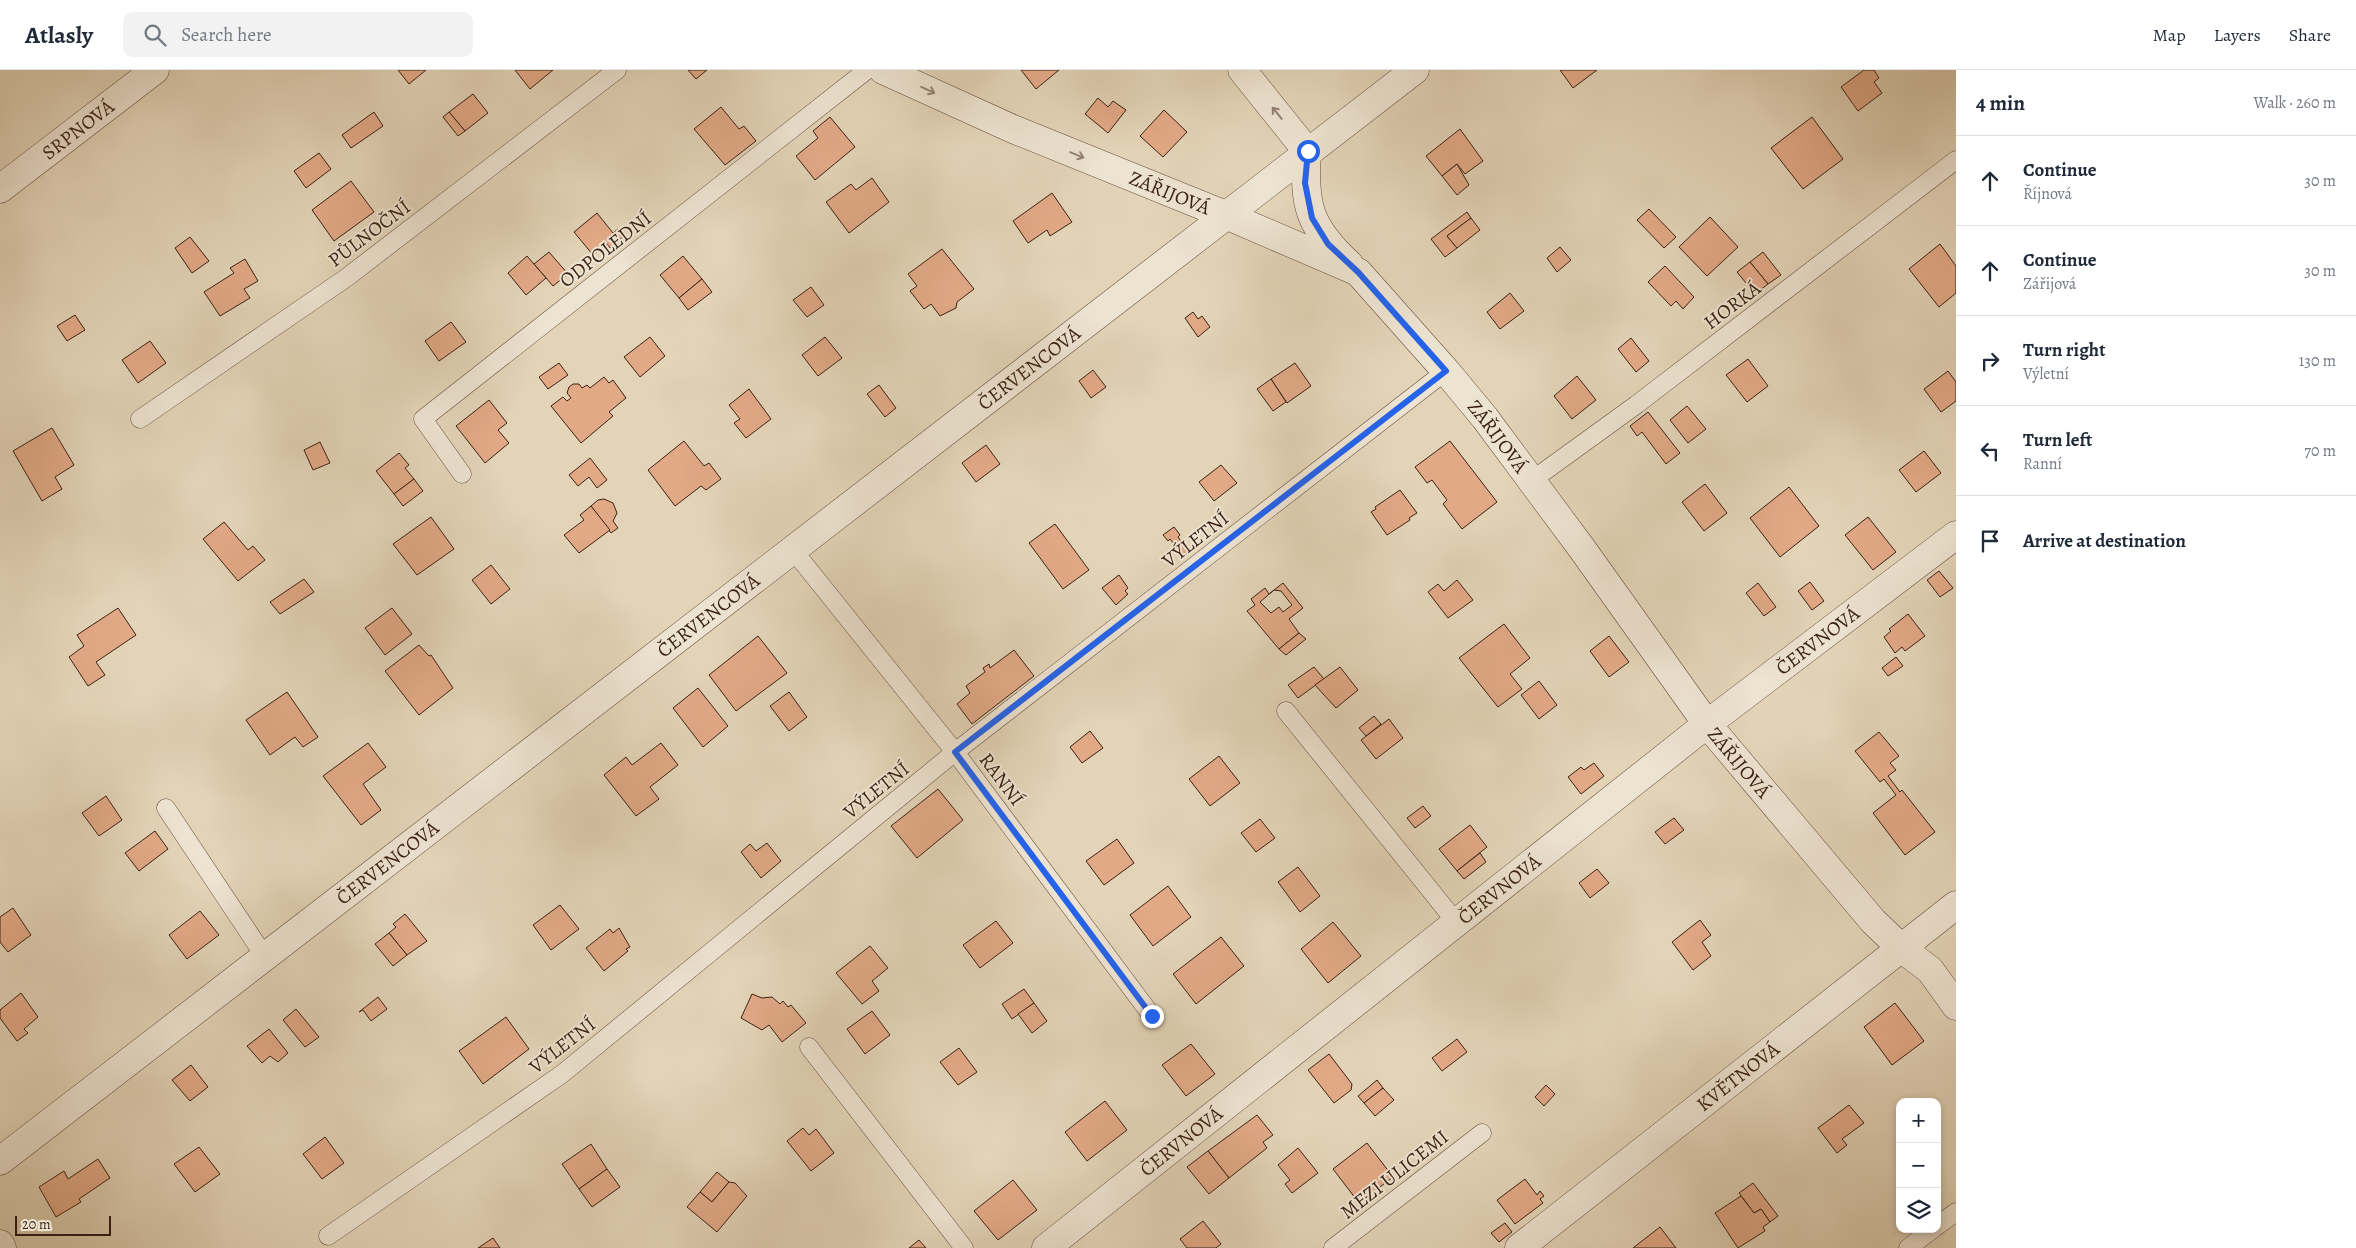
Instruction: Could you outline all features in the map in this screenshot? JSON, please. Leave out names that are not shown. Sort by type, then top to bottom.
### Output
[{"type":"street","name":"SRPNOVÁ","points":[[0,189],[155,70]]},
{"type":"street","name":"ZÁŘIJOVÁ","points":[[883,70],[1013,129],[1228,216],[1358,272],[1446,371],[1532,481],[1707,724],[1873,921],[1901,948],[1930,970],[1956,1006]]},
{"type":"street","points":[[1242,70],[1308,151],[1305,183],[1312,218],[1328,244],[1358,272]]},
{"type":"street","name":"ČERVENCOVÁ","points":[[0,1161],[1415,70]]},
{"type":"street","name":"ČERVNOVÁ","points":[[1046,1248],[1707,724],[1956,535]]},
{"type":"street","name":"KVĚTNOVÁ","points":[[1519,1248],[1956,906]]},
{"type":"street","points":[[0,1244],[2,1248]]},
{"type":"lane","name":"PŮLNOČNÍ","points":[[140,419],[346,278],[617,70]]},
{"type":"lane","name":"ODPOLEDNÍ","points":[[462,474],[424,419],[867,70]]},
{"type":"lane","name":"HORKÁ","points":[[1532,481],[1667,382],[1956,160]]},
{"type":"lane","name":"VÝLETNÍ","points":[[328,1236],[562,1074],[955,752],[1446,371]]},
{"type":"lane","name":"RANNÍ","points":[[793,550],[955,752],[1152,1016]]},
{"type":"lane","points":[[1286,711],[1456,922]]},
{"type":"lane","points":[[166,808],[265,957]]},
{"type":"lane","points":[[809,1047],[964,1248]]},
{"type":"lane","name":"MEZI ULICEMI","points":[[1333,1248],[1482,1133]]},
{"type":"lane","points":[[1941,1223],[1956,1212]]},
{"type":"lane","points":[[1908,1248],[1928,1233]]},
{"type":"building","points":[[398,70],[426,70],[409,84]]},
{"type":"building","points":[[515,70],[553,70],[530,89]]},
{"type":"building","points":[[688,70],[707,70],[696,79]]},
{"type":"building","points":[[1021,70],[1059,70],[1036,89]]},
{"type":"building","points":[[1560,70],[1597,70],[1573,88]]},
{"type":"building","points":[[1864,70],[1874,70],[1879,78],[1874,82],[1882,93],[1858,111],[1841,87]]},
{"type":"building","points":[[473,94],[488,113],[465,131],[449,112]]},
{"type":"building","points":[[1098,98],[1108,107],[1113,101],[1126,110],[1108,133],[1085,114]]},
{"type":"building","points":[[721,107],[739,129],[744,126],[756,141],[725,165],[694,129]]},
{"type":"building","points":[[1164,110],[1187,132],[1163,157],[1140,136]]},
{"type":"building","points":[[374,112],[383,126],[351,148],[342,135]]},
{"type":"building","points":[[449,112],[465,131],[458,136],[443,117]]},
{"type":"building","points":[[830,117],[855,147],[815,180],[796,156],[818,138],[813,131]]},
{"type":"building","points":[[1812,117],[1843,159],[1803,189],[1771,148]]},
{"type":"building","points":[[1460,129],[1483,161],[1465,174],[1457,164],[1442,176],[1426,156]]},
{"type":"building","points":[[319,153],[331,169],[306,188],[294,171]]},
{"type":"building","points":[[1457,164],[1469,185],[1457,195],[1442,176]]},
{"type":"building","points":[[872,178],[889,202],[849,233],[826,202],[851,184],[856,190]]},
{"type":"building","points":[[351,181],[374,212],[334,241],[312,210]]},
{"type":"building","points":[[1052,193],[1072,222],[1050,236],[1047,230],[1028,243],[1013,221]]},
{"type":"building","points":[[1649,209],[1676,237],[1664,248],[1637,220]]},
{"type":"building","points":[[1467,212],[1471,218],[1447,236],[1457,248],[1445,257],[1431,239]]},
{"type":"building","points":[[597,213],[613,233],[618,229],[624,236],[610,248],[607,244],[593,255],[574,232]]},
{"type":"building","points":[[1710,217],[1738,247],[1707,276],[1679,247]]},
{"type":"building","points":[[1471,218],[1480,230],[1457,248],[1447,236]]},
{"type":"building","points":[[190,237],[209,261],[192,273],[175,248]]},
{"type":"building","points":[[1940,244],[1956,266],[1956,293],[1939,307],[1909,269]]},
{"type":"building","points":[[1560,247],[1571,260],[1557,272],[1547,258]]},
{"type":"building","points":[[942,249],[974,289],[957,302],[956,308],[940,316],[931,304],[924,309],[910,291],[917,286],[908,274]]},
{"type":"building","points":[[549,252],[568,274],[553,286],[534,264]]},
{"type":"building","points":[[1763,252],[1781,275],[1768,284],[1750,262]]},
{"type":"building","points":[[527,256],[546,278],[526,295],[508,273]]},
{"type":"building","points":[[683,256],[702,279],[679,298],[660,275]]},
{"type":"building","points":[[245,259],[258,281],[244,289],[250,298],[220,316],[204,292],[234,273],[230,268]]},
{"type":"building","points":[[1750,262],[1768,284],[1755,294],[1737,272]]},
{"type":"building","points":[[1665,266],[1694,297],[1683,309],[1676,301],[1671,306],[1648,282]]},
{"type":"building","points":[[702,279],[712,292],[688,310],[679,298]]},
{"type":"building","points":[[811,287],[824,305],[807,317],[793,300]]},
{"type":"building","points":[[1510,293],[1524,311],[1500,329],[1487,312]]},
{"type":"building","points":[[1193,312],[1198,319],[1202,316],[1210,327],[1198,337],[1185,318]]},
{"type":"building","points":[[75,315],[85,330],[67,341],[57,326]]},
{"type":"building","points":[[451,322],[466,342],[439,361],[425,341]]},
{"type":"building","points":[[650,337],[665,356],[640,377],[624,357]]},
{"type":"building","points":[[825,337],[842,358],[818,376],[802,355]]},
{"type":"building","points":[[1631,338],[1649,361],[1636,372],[1618,349]]},
{"type":"building","points":[[150,341],[166,363],[138,383],[122,360]]},
{"type":"building","points":[[1748,359],[1768,386],[1747,402],[1726,375]]},
{"type":"building","points":[[559,363],[568,375],[548,389],[539,377]]},
{"type":"building","points":[[1295,363],[1311,386],[1287,403],[1271,379]]},
{"type":"building","points":[[1093,370],[1106,387],[1091,398],[1079,381]]},
{"type":"building","points":[[1948,371],[1956,382],[1956,401],[1941,412],[1924,389]]},
{"type":"building","points":[[1577,376],[1596,400],[1572,419],[1554,396]]},
{"type":"building","points":[[604,377],[609,383],[613,380],[626,398],[609,412],[613,416],[581,443],[551,406],[563,397],[567,401],[571,398],[567,393],[569,387],[573,384],[579,384],[582,388],[587,385],[590,388]]},
{"type":"building","points":[[1271,379],[1286,402],[1273,411],[1257,389]]},
{"type":"building","points":[[879,385],[896,408],[885,417],[867,394]]},
{"type":"building","points":[[749,389],[771,419],[746,438],[734,423],[740,419],[729,405]]},
{"type":"building","points":[[489,400],[507,423],[498,430],[509,443],[485,463],[456,426]]},
{"type":"building","points":[[1687,406],[1706,429],[1688,443],[1670,420]]},
{"type":"building","points":[[1648,412],[1680,453],[1666,464],[1642,432],[1637,436],[1630,426]]},
{"type":"building","points":[[52,428],[74,465],[55,477],[62,489],[42,501],[13,451]]},
{"type":"building","points":[[684,441],[704,466],[709,463],[721,479],[706,490],[701,486],[675,506],[648,470]]},
{"type":"building","points":[[1450,441],[1497,502],[1462,529],[1443,504],[1447,500],[1432,480],[1427,483],[1415,467]]},
{"type":"building","points":[[320,442],[330,463],[313,470],[304,450]]},
{"type":"building","points":[[986,445],[1000,464],[976,482],[962,463]]},
{"type":"building","points":[[1924,451],[1941,473],[1916,492],[1899,470]]},
{"type":"building","points":[[399,453],[409,465],[405,468],[414,479],[394,494],[376,471]]},
{"type":"building","points":[[590,458],[607,480],[597,488],[589,477],[578,486],[569,475]]},
{"type":"building","points":[[1221,465],[1237,483],[1214,501],[1199,482]]},
{"type":"building","points":[[414,479],[423,491],[403,506],[394,494]]},
{"type":"building","points":[[1705,484],[1727,513],[1704,531],[1682,502]]},
{"type":"building","points":[[1789,487],[1819,526],[1780,557],[1750,518]]},
{"type":"building","points":[[1400,490],[1417,513],[1409,518],[1410,520],[1387,535],[1371,512],[1376,509],[1375,507]]},
{"type":"building","points":[[604,499],[613,503],[617,513],[613,521],[618,528],[611,533],[591,506],[598,500]]},
{"type":"building","points":[[591,506],[610,530],[579,553],[564,535],[584,520],[580,515]]},
{"type":"building","points":[[431,517],[454,549],[417,575],[393,544]]},
{"type":"building","points":[[1868,517],[1896,552],[1873,570],[1845,535]]},
{"type":"building","points":[[224,522],[248,550],[253,546],[265,560],[238,581],[203,539]]},
{"type":"building","points":[[1055,524],[1089,570],[1063,589],[1029,543]]},
{"type":"building","points":[[1174,527],[1180,535],[1178,537],[1189,552],[1184,556],[1170,539],[1168,541],[1163,535]]},
{"type":"building","points":[[491,565],[510,589],[491,604],[472,580]]},
{"type":"building","points":[[1939,571],[1953,588],[1940,597],[1927,580]]},
{"type":"building","points":[[1119,575],[1128,588],[1125,591],[1128,594],[1116,605],[1102,588]]},
{"type":"building","points":[[304,579],[314,592],[280,614],[270,602]]},
{"type":"building","points":[[1457,580],[1473,600],[1448,618],[1428,592],[1438,584],[1444,591]]},
{"type":"building","points":[[1810,582],[1824,601],[1812,610],[1798,591]]},
{"type":"building","points":[[1283,583],[1303,608],[1289,619],[1299,633],[1279,649],[1247,611],[1255,605],[1251,599],[1265,588],[1269,594],[1273,591],[1260,602],[1271,613],[1279,607],[1283,612],[1292,605],[1281,591],[1274,590]]},
{"type":"building","points":[[1758,583],[1776,607],[1764,616],[1746,593]]},
{"type":"building","points":[[118,608],[136,635],[96,662],[105,675],[88,686],[69,657],[84,646],[77,635]]},
{"type":"building","points":[[392,608],[412,634],[385,655],[365,628]]},
{"type":"building","points":[[1908,614],[1925,636],[1905,651],[1902,647],[1895,653],[1884,637],[1891,631],[1889,629]]},
{"type":"building","points":[[1504,624],[1530,658],[1510,674],[1522,689],[1498,707],[1459,658]]},
{"type":"building","points":[[1299,633],[1306,639],[1286,655],[1279,649]]},
{"type":"building","points":[[758,636],[787,673],[736,711],[709,675]]},
{"type":"building","points":[[1609,636],[1629,662],[1609,677],[1590,651]]},
{"type":"building","points":[[419,645],[429,656],[431,655],[453,688],[419,715],[385,671]]},
{"type":"building","points":[[1014,650],[1034,676],[972,724],[957,704],[970,693],[966,686],[985,672],[983,668],[989,664],[990,668]]},
{"type":"building","points":[[1896,657],[1903,666],[1888,676],[1882,668]]},
{"type":"building","points":[[1314,667],[1324,679],[1298,698],[1288,685]]},
{"type":"building","points":[[1340,667],[1358,690],[1336,708],[1315,685]]},
{"type":"building","points":[[1539,681],[1557,705],[1539,719],[1521,695]]},
{"type":"building","points":[[698,688],[728,726],[703,747],[673,708]]},
{"type":"building","points":[[287,692],[318,737],[303,747],[295,737],[270,755],[246,720]]},
{"type":"building","points":[[789,692],[807,717],[789,731],[770,706]]},
{"type":"building","points":[[1374,716],[1381,724],[1366,736],[1359,728]]},
{"type":"building","points":[[1389,719],[1403,738],[1376,759],[1361,740]]},
{"type":"building","points":[[1090,731],[1103,748],[1082,763],[1070,747]]},
{"type":"building","points":[[1879,732],[1899,756],[1890,763],[1896,770],[1888,776],[1900,792],[1902,790],[1935,832],[1905,855],[1873,813],[1896,795],[1884,779],[1880,782],[1855,751]]},
{"type":"building","points":[[368,743],[386,767],[363,784],[381,810],[361,825],[323,776]]},
{"type":"building","points":[[661,743],[678,765],[650,787],[659,799],[636,816],[604,775],[626,757],[632,765]]},
{"type":"building","points":[[1219,756],[1240,783],[1210,806],[1189,779]]},
{"type":"building","points":[[1594,763],[1604,776],[1581,794],[1568,777],[1581,767],[1584,770]]},
{"type":"building","points":[[938,789],[963,820],[917,858],[891,826]]},
{"type":"building","points":[[106,796],[122,820],[99,836],[82,813]]},
{"type":"building","points":[[1423,806],[1431,816],[1415,828],[1407,818]]},
{"type":"building","points":[[1674,818],[1684,830],[1665,844],[1655,832]]},
{"type":"building","points":[[1260,819],[1275,838],[1256,852],[1241,833]]},
{"type":"building","points":[[1470,825],[1487,847],[1457,871],[1439,849]]},
{"type":"building","points":[[155,831],[168,849],[139,871],[125,853]]},
{"type":"building","points":[[1117,839],[1134,863],[1104,885],[1086,861]]},
{"type":"building","points":[[767,843],[781,861],[761,878],[741,852],[750,844],[756,851]]},
{"type":"building","points":[[1480,853],[1486,862],[1464,879],[1457,871]]},
{"type":"building","points":[[1298,867],[1320,896],[1300,912],[1278,882]]},
{"type":"building","points":[[1597,869],[1609,883],[1590,898],[1579,883]]},
{"type":"building","points":[[1168,886],[1191,917],[1153,946],[1130,915]]},
{"type":"building","points":[[560,905],[579,929],[551,950],[533,925]]},
{"type":"building","points":[[13,908],[31,935],[8,952],[0,942],[0,917]]},
{"type":"building","points":[[200,911],[219,935],[187,959],[169,935]]},
{"type":"building","points":[[405,914],[427,941],[407,955],[389,933],[396,927],[393,924]]},
{"type":"building","points":[[1700,920],[1711,935],[1702,942],[1711,956],[1693,970],[1672,942]]},
{"type":"building","points":[[996,921],[1013,943],[980,968],[963,945]]},
{"type":"building","points":[[1333,922],[1361,956],[1328,983],[1301,949]]},
{"type":"building","points":[[619,928],[630,947],[626,949],[628,951],[604,971],[586,948],[610,929],[613,933]]},
{"type":"building","points":[[389,933],[407,955],[393,966],[375,944]]},
{"type":"building","points":[[1221,937],[1244,966],[1196,1004],[1173,974]]},
{"type":"building","points":[[870,946],[888,968],[872,981],[879,991],[862,1004],[836,973]]},
{"type":"building","points":[[1024,989],[1034,1003],[1012,1019],[1002,1004]]},
{"type":"building","points":[[21,993],[38,1017],[24,1029],[28,1033],[17,1041],[0,1018],[0,1010]]},
{"type":"building","points":[[752,994],[762,998],[772,997],[780,1004],[783,1001],[788,1007],[791,1005],[806,1023],[782,1042],[769,1025],[762,1030],[741,1018]]},
{"type":"building","points":[[378,997],[387,1009],[371,1021],[363,1010],[359,1012]]},
{"type":"building","points":[[1034,1003],[1047,1021],[1032,1033],[1018,1014]]},
{"type":"building","points":[[1895,1003],[1924,1041],[1892,1065],[1864,1027]]},
{"type":"building","points":[[296,1009],[319,1037],[305,1047],[283,1020]]},
{"type":"building","points":[[872,1011],[890,1035],[865,1054],[847,1029]]},
{"type":"building","points":[[506,1017],[529,1049],[483,1084],[459,1051]]},
{"type":"building","points":[[269,1029],[288,1053],[278,1062],[270,1056],[262,1063],[247,1046]]},
{"type":"building","points":[[1457,1039],[1467,1052],[1442,1071],[1432,1058]]},
{"type":"building","points":[[1191,1044],[1215,1074],[1186,1096],[1162,1065]]},
{"type":"building","points":[[959,1048],[977,1072],[958,1085],[940,1062]]},
{"type":"building","points":[[1329,1054],[1352,1084],[1351,1090],[1334,1103],[1308,1070]]},
{"type":"building","points":[[191,1065],[208,1087],[190,1101],[172,1080]]},
{"type":"building","points":[[1377,1080],[1383,1088],[1364,1103],[1358,1096]]},
{"type":"building","points":[[1546,1085],[1555,1094],[1544,1106],[1535,1097]]},
{"type":"building","points":[[1383,1088],[1394,1100],[1375,1116],[1364,1103]]},
{"type":"building","points":[[1105,1101],[1127,1130],[1087,1161],[1065,1132]]},
{"type":"building","points":[[1849,1105],[1864,1123],[1842,1139],[1847,1145],[1837,1153],[1818,1128]]},
{"type":"building","points":[[1257,1115],[1273,1135],[1263,1142],[1267,1148],[1229,1178],[1208,1151]]},
{"type":"building","points":[[803,1128],[809,1135],[816,1129],[834,1153],[811,1171],[787,1141]]},
{"type":"building","points":[[325,1137],[344,1163],[322,1179],[303,1154]]},
{"type":"building","points":[[1367,1143],[1393,1177],[1359,1203],[1333,1169]]},
{"type":"building","points":[[591,1144],[607,1169],[579,1189],[562,1164]]},
{"type":"building","points":[[199,1147],[220,1174],[195,1192],[174,1164]]},
{"type":"building","points":[[1298,1148],[1318,1173],[1292,1193],[1285,1184],[1290,1180],[1278,1165]]},
{"type":"building","points":[[1208,1151],[1229,1178],[1209,1194],[1187,1167]]},
{"type":"building","points":[[98,1159],[110,1178],[79,1199],[81,1202],[56,1217],[39,1187],[64,1171],[68,1179]]},
{"type":"building","points":[[607,1169],[620,1187],[592,1207],[579,1189]]},
{"type":"building","points":[[717,1172],[729,1182],[712,1202],[700,1192]]},
{"type":"building","points":[[1525,1179],[1537,1195],[1540,1191],[1544,1196],[1540,1199],[1543,1203],[1515,1224],[1497,1200]]},
{"type":"building","points":[[1013,1180],[1037,1210],[998,1240],[974,1211]]},
{"type":"building","points":[[729,1182],[735,1183],[747,1196],[717,1232],[687,1207],[700,1192],[712,1202]]},
{"type":"building","points":[[1753,1183],[1778,1216],[1770,1222],[1761,1209],[1754,1213],[1739,1193]]},
{"type":"building","points":[[1741,1196],[1754,1213],[1761,1209],[1770,1222],[1763,1227],[1765,1231],[1738,1248],[1715,1213]]},
{"type":"building","points":[[1203,1221],[1221,1244],[1216,1248],[1187,1248],[1180,1239]]},
{"type":"building","points":[[1505,1223],[1512,1232],[1499,1242],[1491,1233]]},
{"type":"building","points":[[1660,1227],[1676,1248],[1633,1248]]},
{"type":"building","points":[[493,1238],[500,1248],[478,1248]]},
{"type":"building","points":[[919,1240],[926,1248],[909,1248]]},
{"type":"route","points":[[1152,1016],[955,752],[1446,371],[1358,272],[1328,244],[1312,218],[1305,183],[1308,151]]}]
